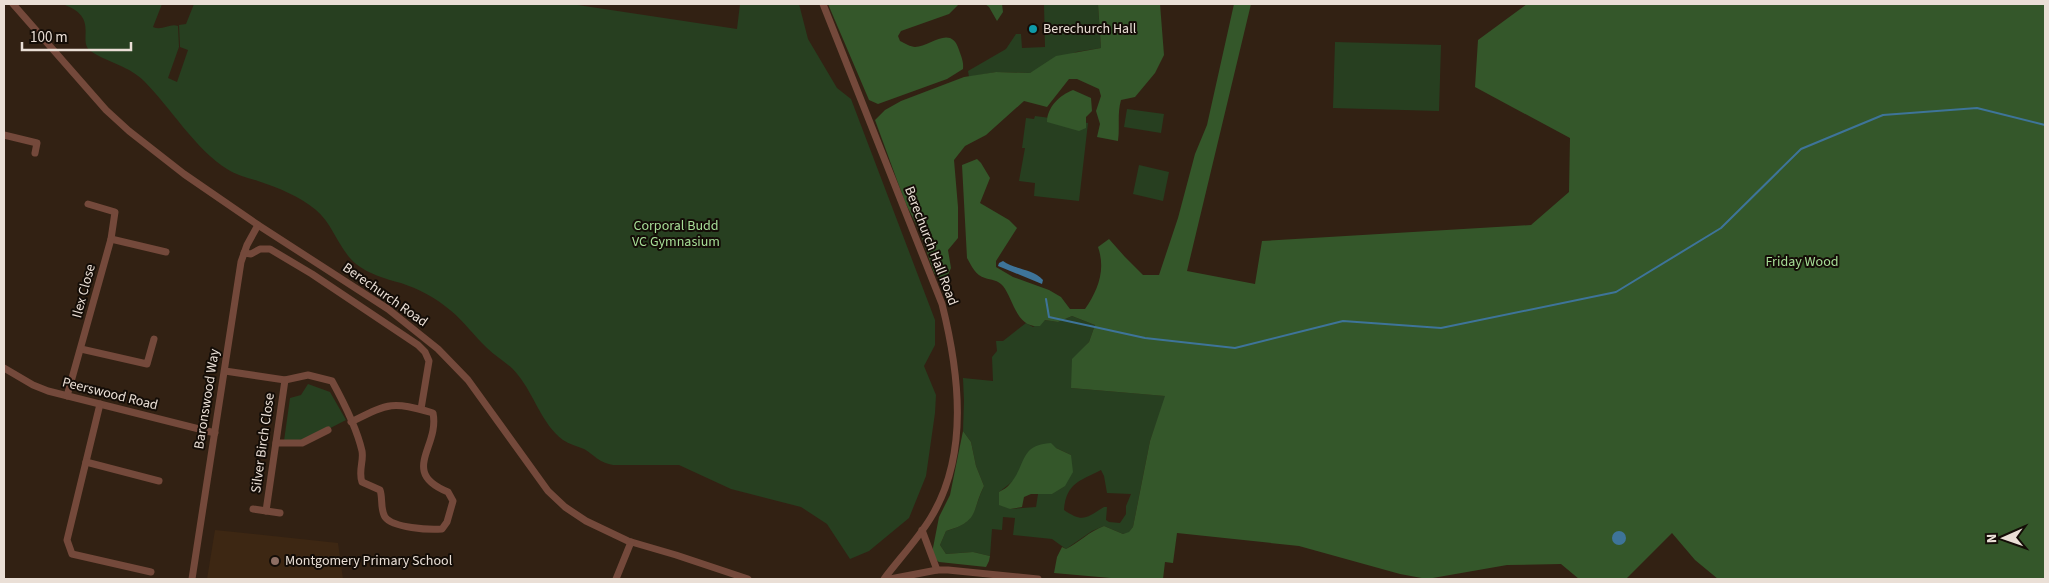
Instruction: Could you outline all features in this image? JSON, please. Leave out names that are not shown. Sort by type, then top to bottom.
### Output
[{"type":"street","name":"Berechurch Road","points":[[12,4],[106,110],[129,131],[184,174],[258,225],[388,309],[438,349],[468,380],[548,491],[577,515],[631,542],[748,579]]},
{"type":"street","name":"Berechurch Hall Road","points":[[823,4],[940,298],[948,327],[958,401],[955,447],[946,483],[931,518],[884,579]]},
{"type":"street","points":[[4,135],[37,143],[35,153]]},
{"type":"street","name":"Ilex Close","points":[[67,396],[111,239],[115,212],[88,204]]},
{"type":"street","name":"Baronswood Way","points":[[192,579],[244,253],[258,225]]},
{"type":"street","points":[[111,239],[166,252]]},
{"type":"street","points":[[244,253],[251,254],[260,249],[270,249],[312,274],[418,344],[425,352],[429,361],[421,410]]},
{"type":"street","points":[[81,349],[147,364],[154,339]]},
{"type":"street","name":"Peerswood Road","points":[[4,368],[33,385],[67,396],[215,433]]},
{"type":"street","points":[[224,371],[285,380],[308,375],[332,381],[362,451],[360,475],[362,482],[380,490],[382,507],[386,518],[397,524],[442,529],[447,522],[452,501],[448,492],[437,488],[426,479],[423,471],[425,452],[431,439],[434,421],[433,413],[400,404],[385,405],[351,422]]},
{"type":"street","name":"Silver Birch Close","points":[[266,511],[285,380]]},
{"type":"street","points":[[100,404],[67,540],[72,554],[151,572]]},
{"type":"street","points":[[276,444],[302,443],[328,430]]},
{"type":"street","points":[[86,462],[159,481]]},
{"type":"street","points":[[253,509],[280,513]]},
{"type":"street","points":[[922,530],[937,570]]},
{"type":"street","points":[[616,579],[631,542]]},
{"type":"street","points":[[890,579],[937,570],[1038,579]]},
{"type":"shaded area","name":"Montgomery Primary School","points":[[215,530],[338,543],[343,579],[207,579]]},
{"type":"green space","name":"Corporal Budd VC Gymnasium","points":[[65,4],[162,4],[153,27],[178,26],[179,47],[168,78],[177,82],[188,50],[180,47],[179,25],[186,24],[194,4],[571,4],[737,29],[740,4],[799,4],[808,39],[837,88],[851,99],[935,320],[935,345],[924,366],[936,395],[935,413],[926,476],[909,518],[869,551],[850,559],[827,524],[801,507],[731,489],[679,465],[613,465],[563,440],[549,426],[515,371],[487,348],[455,314],[421,291],[377,276],[356,264],[345,252],[322,216],[303,201],[281,190],[234,173],[216,161],[194,140],[144,81],[132,72],[98,56],[87,48],[85,23],[82,17]]},
{"type":"green space","points":[[828,4],[959,4],[949,14],[901,31],[898,36],[900,41],[915,47],[940,39],[951,39],[959,50],[963,61],[963,69],[947,79],[878,104],[869,100]]},
{"type":"green space","points":[[985,4],[1002,4],[1003,12],[997,21],[989,7]]},
{"type":"green space","points":[[1044,4],[1098,4],[1101,48],[1076,52],[1030,73],[996,72],[969,77],[968,71],[1006,49],[1016,34],[1021,34],[1022,48],[1045,47]]},
{"type":"green space","points":[[1098,4],[1160,4],[1164,55],[1155,73],[1135,97],[1121,100],[1118,141],[1097,137],[1100,124],[1096,111],[1101,96],[1099,89],[1077,79],[1069,79],[1047,107],[1024,101],[986,135],[965,146],[954,160],[958,207],[958,238],[948,250],[951,268],[944,283],[934,273],[920,232],[905,202],[875,120],[885,110],[901,101],[964,77],[996,72],[1030,73],[1056,56],[1101,48]]},
{"type":"green space","name":"Friday Wood","points":[[1234,4],[1251,4],[1187,271],[1255,284],[1262,241],[1531,225],[1569,192],[1570,138],[1475,87],[1478,40],[1527,4],[2045,4],[2045,579],[1718,579],[1695,560],[1672,533],[1626,579],[1579,579],[1561,564],[1507,565],[1427,579],[1400,574],[1299,546],[1177,533],[1173,563],[1165,562],[1163,579],[1122,579],[1054,573],[1057,557],[1062,547],[1066,549],[1104,526],[1123,534],[1129,532],[1133,527],[1150,441],[1165,396],[1071,388],[1072,359],[1089,342],[1095,325],[1072,316],[1058,322],[1045,320],[1040,326],[1026,323],[1017,312],[1001,284],[976,273],[967,258],[962,165],[977,159],[981,163],[990,178],[980,203],[1009,220],[1017,228],[996,261],[996,267],[1013,277],[1049,290],[1061,297],[1070,309],[1085,309],[1090,302],[1101,272],[1098,247],[1109,239],[1143,275],[1159,275],[1178,218],[1195,154],[1207,125]]},
{"type":"green space","points":[[1335,42],[1441,45],[1439,111],[1333,108]]},
{"type":"green space","points":[[1073,90],[1091,98],[1092,111],[1086,117],[1086,128],[1079,131],[1047,122],[1049,111],[1055,102]]},
{"type":"green space","points":[[1127,109],[1164,114],[1161,133],[1124,127]]},
{"type":"green space","points":[[1035,116],[1088,123],[1079,201],[1034,196],[1035,183],[1019,181],[1025,148],[1022,148],[1026,118],[1034,119]]},
{"type":"green space","points":[[1139,165],[1169,172],[1163,201],[1133,194]]},
{"type":"green space","points":[[1072,316],[1095,325],[1089,342],[1082,350],[1071,388],[1166,396],[1150,441],[1133,527],[1129,533],[1123,534],[1104,526],[1092,531],[1066,549],[1052,539],[1013,535],[1015,518],[1003,517],[1002,530],[992,529],[990,556],[973,552],[946,554],[940,545],[946,531],[964,524],[969,519],[984,486],[976,466],[971,442],[963,431],[963,378],[993,381],[992,357],[997,351],[996,341],[1003,341],[1026,323],[1033,327],[1045,320],[1058,322]],"holes":[[[1056,448],[1071,455],[1052,494],[1038,494],[1036,507],[1010,509],[999,492]],[[1101,470],[1107,493],[1131,494],[1126,506],[1126,514],[1120,523],[1106,520],[1107,507],[1080,518],[1064,510],[1065,501],[1071,488],[1081,480]]]},
{"type":"green space","points":[[308,384],[330,392],[346,420],[301,443],[284,441],[290,398],[301,395]]},
{"type":"green space","points":[[963,431],[971,442],[976,466],[984,486],[970,519],[946,531],[940,545],[946,554],[973,552],[990,556],[986,567],[939,562],[932,553],[939,517],[950,495]]},
{"type":"green space","points":[[1051,443],[1056,448],[1071,455],[1073,472],[1065,486],[1052,494],[1031,494],[1024,497],[1022,507],[1010,509],[999,505],[999,492],[1015,478],[1028,452],[1040,445]]},
{"type":"water","points":[[1003,261],[1034,273],[1043,280],[1042,284],[998,266]]},
{"type":"water","points":[[1616,531],[1622,531],[1626,538],[1622,545],[1616,545],[1612,541],[1612,535]]},
{"type":"waterway","points":[[1046,299],[1049,317],[1145,338],[1235,348],[1343,321],[1441,328],[1616,292],[1721,228],[1801,149],[1883,115],[1977,108],[2045,125]]},
{"type":"place","name":"Berechurch Hall","points":[[1033,29]]},
{"type":"place","name":"Montgomery Primary School","points":[[275,561]]}]
